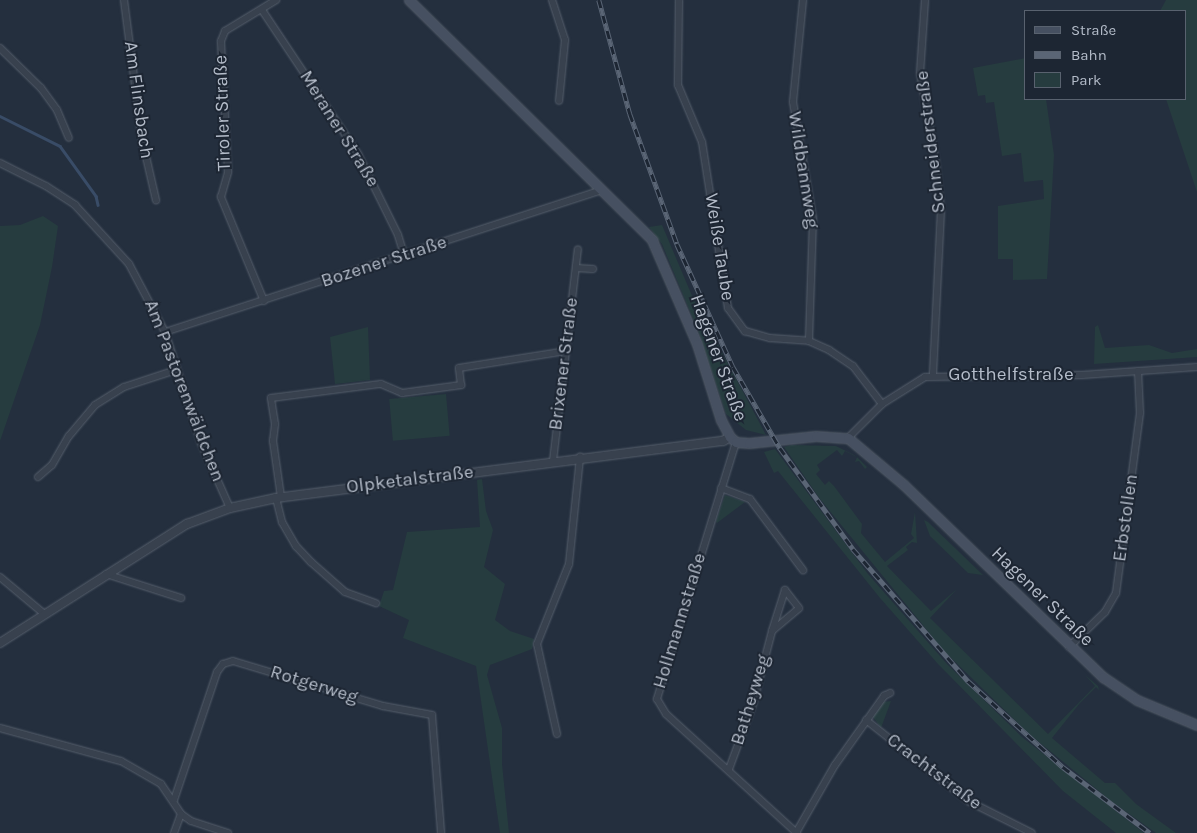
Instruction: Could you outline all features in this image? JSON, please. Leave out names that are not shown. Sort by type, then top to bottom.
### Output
[{"type":"main road","name":"Hagener Straße","points":[[409,0],[637,224],[658,249],[697,344],[720,420],[733,440],[764,443],[816,436],[848,438],[904,485],[1069,647],[1128,695],[1197,725]]},
{"type":"street","name":"Am Flinsbach","points":[[124,0],[142,139],[156,200]]},
{"type":"street","points":[[262,10],[276,0]]},
{"type":"street","points":[[552,0],[565,40],[559,101]]},
{"type":"street","name":"Weiße Taube","points":[[679,0],[678,85],[702,142],[728,308],[740,326],[757,336],[809,341],[853,366],[882,404]]},
{"type":"street","name":"Wildbannweg","points":[[803,0],[793,102],[813,219],[809,341]]},
{"type":"street","name":"Schneiderstraße","points":[[925,0],[920,73],[938,171],[941,210],[933,375]]},
{"type":"street","name":"Tiroler Straße","points":[[262,10],[222,35],[228,172],[221,197],[264,300]]},
{"type":"street","name":"Meraner Straße","points":[[262,10],[358,154],[404,255]]},
{"type":"street","points":[[0,48],[41,88],[57,110],[69,138]]},
{"type":"street","name":"Am Pastorenwäldchen","points":[[0,163],[46,186],[86,214],[129,264],[165,332],[201,443],[230,508]]},
{"type":"street","name":"Bozener Straße","points":[[165,332],[602,190]]},
{"type":"street","name":"Brixener Straße","points":[[553,461],[578,249]]},
{"type":"street","points":[[576,268],[593,269]]},
{"type":"street","points":[[376,603],[345,592],[296,546],[282,522],[278,498],[273,441],[275,424],[271,398],[381,384],[402,393],[461,386],[459,368],[566,351]]},
{"type":"street","name":"Gotthelfstraße","points":[[848,438],[856,426],[882,404],[913,382],[933,375],[1138,371],[1197,367]]},
{"type":"street","points":[[38,477],[52,465],[69,436],[96,405],[124,387],[176,370]]},
{"type":"street","name":"Erbstollen","points":[[1069,647],[1105,612],[1116,593],[1140,413],[1138,371]]},
{"type":"street","name":"Olpketalstraße","points":[[0,643],[43,613],[187,524],[230,508],[278,498],[580,457],[733,440]]},
{"type":"street","name":"Hollmannstraße","points":[[733,440],[721,488],[657,699],[666,714],[797,832]]},
{"type":"street","points":[[557,734],[537,644],[569,564],[580,457]]},
{"type":"street","points":[[721,488],[750,499],[803,570]]},
{"type":"street","points":[[106,574],[182,598]]},
{"type":"street","points":[[0,577],[43,613]]},
{"type":"street","name":"Batheyweg","points":[[729,769],[753,704],[772,631],[785,590],[799,608],[772,631]]},
{"type":"street","name":"Rotgerweg","points":[[174,800],[217,672],[223,664],[233,661],[383,706],[432,715],[441,833]]},
{"type":"street","points":[[797,832],[835,765],[884,696],[890,693]]},
{"type":"street","name":"Crachtstraße","points":[[866,720],[970,802],[1032,833]]},
{"type":"street","points":[[0,728],[122,761],[155,779],[174,800],[181,814],[191,821],[228,833]]},
{"type":"street","points":[[174,833],[181,814]]},
{"type":"green space","points":[[1166,0],[1197,0],[1197,192],[1166,100],[1187,100],[1187,10],[1161,10]]},
{"type":"green space","points":[[1024,58],[1024,100],[1046,100],[1054,155],[1047,279],[1013,280],[1013,259],[998,259],[998,206],[1044,199],[1043,180],[1024,182],[1021,153],[1002,156],[994,102],[986,103],[985,95],[978,96],[973,68]]},
{"type":"green space","points":[[43,216],[58,226],[52,267],[40,325],[0,441],[0,226],[20,225]]},
{"type":"green space","points":[[662,225],[693,298],[766,435],[746,430],[726,414],[699,333],[662,244],[649,227]]},
{"type":"green space","points":[[1098,325],[1105,348],[1149,345],[1172,353],[1197,349],[1197,357],[1094,364],[1095,327]]},
{"type":"green space","points":[[368,327],[370,380],[335,384],[330,337]]},
{"type":"green space","points":[[446,394],[450,436],[393,441],[389,399]]},
{"type":"green space","points":[[792,445],[836,446],[857,457],[845,451],[842,456],[837,450],[817,465],[820,470],[816,474],[825,485],[829,481],[834,486],[862,524],[861,533],[885,562],[914,538],[911,534],[915,512],[917,543],[912,542],[906,547],[908,550],[887,566],[931,611],[957,589],[930,618],[1048,734],[1095,686],[1085,675],[1098,686],[1099,690],[1096,687],[1080,703],[1052,738],[1105,783],[1115,783],[1136,804],[1176,833],[1156,833],[1111,801],[1028,733],[944,651],[820,499],[784,447]]},
{"type":"green space","points":[[775,449],[868,574],[947,664],[1022,737],[1144,833],[1116,833],[1063,791],[938,664],[880,598],[778,471],[774,473],[764,452]]},
{"type":"green space","points":[[857,457],[867,467],[865,469],[859,461],[855,462]]},
{"type":"green space","points":[[482,479],[486,511],[493,530],[484,567],[505,584],[495,620],[510,631],[534,639],[532,649],[490,665],[487,675],[502,728],[502,764],[509,833],[500,833],[476,666],[403,638],[409,620],[379,606],[384,591],[393,590],[407,532],[480,527],[477,480]]},
{"type":"green space","points":[[725,495],[745,502],[717,523],[716,521]]},
{"type":"green space","points":[[924,520],[983,575],[968,573],[930,536]]},
{"type":"green space","points":[[891,701],[881,728],[873,717],[883,702]]},
{"type":"waterway","points":[[0,116],[60,146],[96,196],[98,205]]},
{"type":"railway","points":[[599,0],[630,114],[677,244],[733,367],[780,448],[853,549],[968,681],[1063,767],[1150,833]]}]
